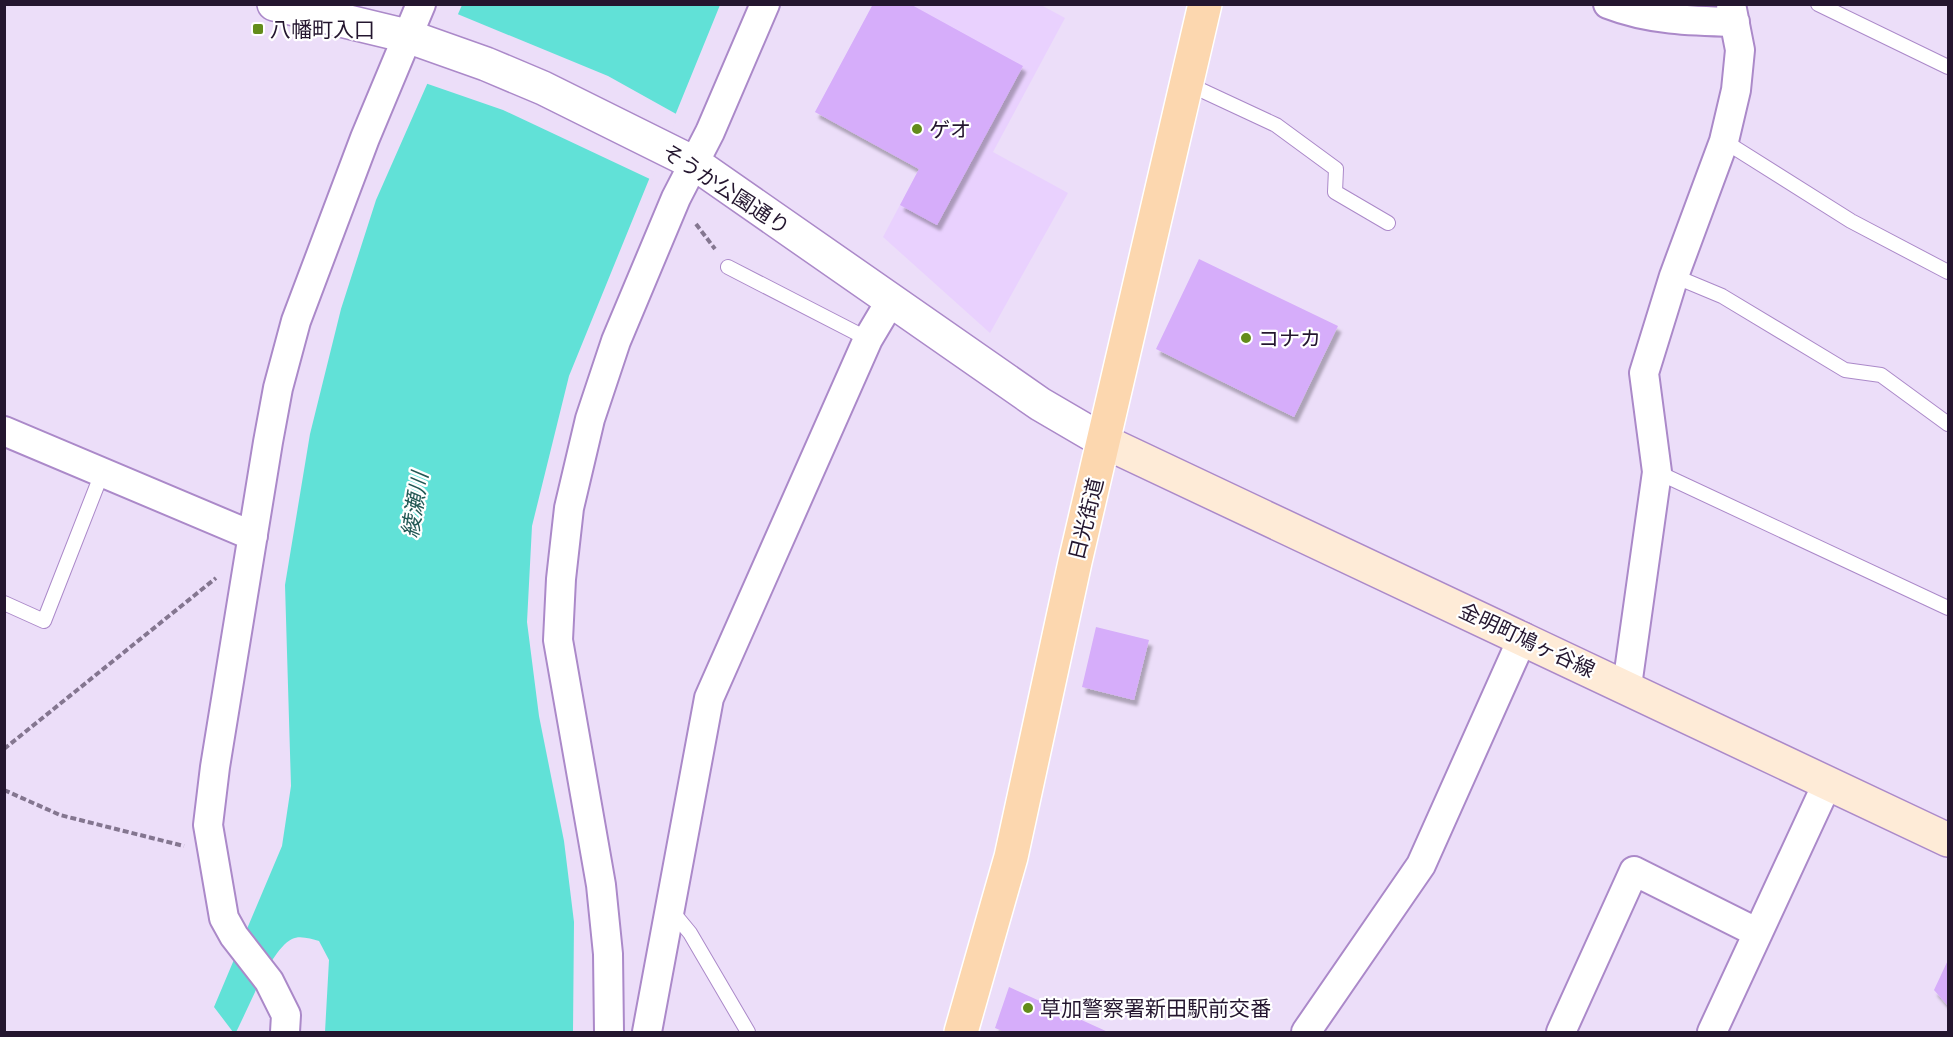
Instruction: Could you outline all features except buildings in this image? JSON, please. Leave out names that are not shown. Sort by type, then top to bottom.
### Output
[{"type":"main road","name":"日光街道","points":[[961,1032],[1011,856],[1075,562],[1188,84],[1204,4]]},
{"type":"main road","name":"金明町鳩ヶ谷線","points":[[1105,441],[1627,686],[1827,784],[1948,840]]},
{"type":"street","name":"そうか公園通り","points":[[274,4],[414,38],[543,88],[682,157],[1040,404],[1105,441]]},
{"type":"street","points":[[285,1032],[286,1015],[269,981],[234,936],[224,918],[208,825],[215,767],[278,388],[296,321],[414,38],[421,4]]},
{"type":"street","points":[[609,1032],[608,954],[601,885],[558,640],[561,579],[570,508],[590,419],[616,341],[676,198],[682,157],[765,4]]},
{"type":"street","points":[[1608,4],[1643,15],[1687,21],[1733,13],[1740,50],[1736,90],[1724,141],[1674,276],[1644,373],[1657,472],[1627,686]]},
{"type":"street","points":[[647,1032],[709,698],[868,339],[890,302]]},
{"type":"street","points":[[4,430],[252,542]]},
{"type":"street","points":[[1306,1032],[1421,865],[1523,638]]},
{"type":"street","points":[[1712,1032],[1827,784]]},
{"type":"street","points":[[1561,1032],[1634,871],[1758,933]]},
{"type":"lane","points":[[1818,4],[1948,67]]},
{"type":"lane","points":[[1188,84],[1276,125],[1336,169],[1335,192],[1388,223]]},
{"type":"lane","points":[[1724,141],[1851,221],[1948,272]]},
{"type":"lane","points":[[728,267],[868,339]]},
{"type":"lane","points":[[1674,276],[1722,296],[1845,370],[1881,375],[1948,424]]},
{"type":"lane","points":[[1657,472],[1948,608]]},
{"type":"lane","points":[[4,603],[44,621],[102,473]]},
{"type":"lane","points":[[671,910],[690,933],[748,1032]]},
{"type":"path","points":[[695,223],[728,267]]},
{"type":"path","points":[[4,749],[252,542]]},
{"type":"path","points":[[4,790],[60,815],[184,846],[213,849]]},
{"type":"shaded area","points":[[873,5],[1041,5],[1065,18],[993,152],[1068,193],[990,333],[883,237],[919,169],[815,112]]},
{"type":"water","name":"綾瀬川","points":[[462,5],[720,5],[569,376],[532,526],[527,622],[539,716],[564,841],[574,922],[573,1032],[325,1032],[329,960],[319,941],[298,937],[284,945],[276,955],[260,981],[236,1032],[233,1032],[214,1007],[282,846],[291,786],[285,585],[310,434],[341,309],[376,200]]},
{"type":"pier","points":[[455,13],[608,76],[678,115],[652,180],[503,110],[425,83]]},
{"type":"place","name":"八幡町入口","points":[[258,29]]},
{"type":"place","name":"ゲオ","points":[[917,129]]},
{"type":"place","name":"コナカ","points":[[1246,338]]},
{"type":"place","name":"草加警察署新田駅前交番","points":[[1028,1008]]}]
